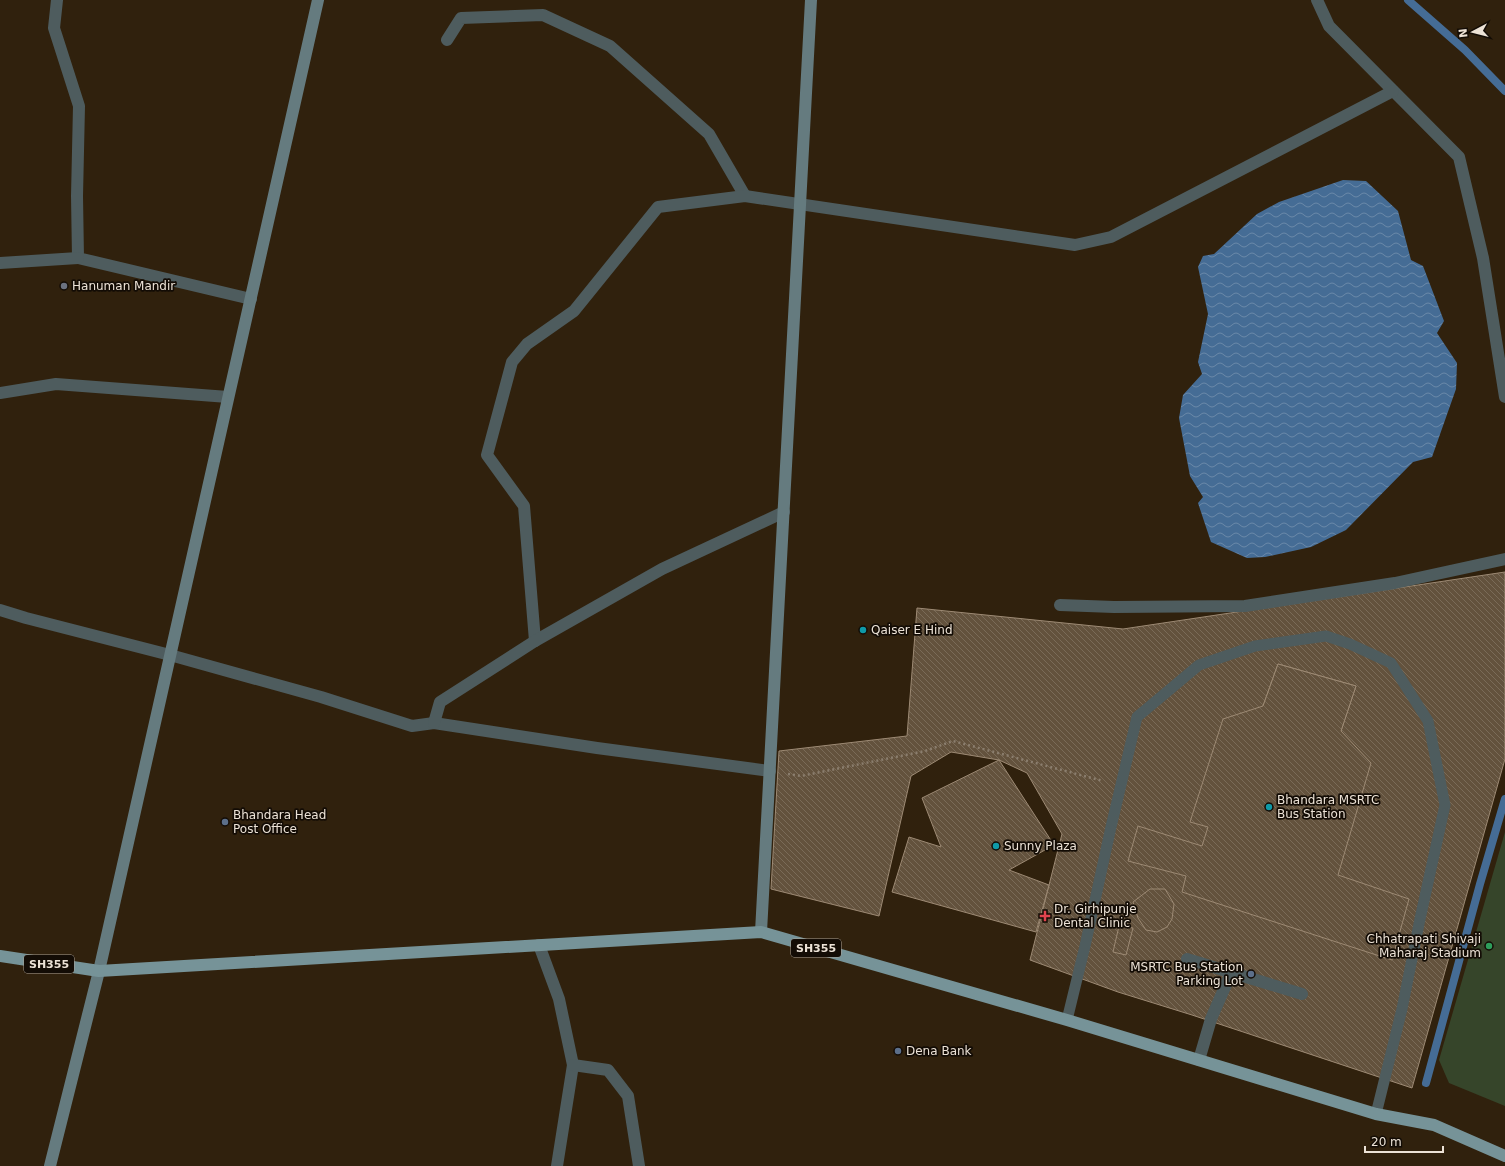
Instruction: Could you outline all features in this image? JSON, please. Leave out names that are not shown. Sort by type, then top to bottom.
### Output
[{"type":"main road","points":[[50,1166],[99,971],[318,0]]},
{"type":"main road","points":[[761,932],[811,0]]},
{"type":"main road","name":"SH355","points":[[0,956],[99,971],[761,932],[1067,1020],[1376,1114],[1434,1125],[1505,1156]]},
{"type":"street","points":[[57,0],[54,28],[79,106],[77,196],[78,258]]},
{"type":"street","points":[[1317,0],[1329,26],[1459,157],[1483,258],[1505,397]]},
{"type":"street","points":[[447,40],[460,18],[542,15],[610,46],[709,134],[745,196]]},
{"type":"street","points":[[535,641],[524,506],[487,455],[512,362],[527,344],[574,311],[658,207],[745,196],[1075,245],[1111,237],[1393,91]]},
{"type":"street","points":[[0,263],[78,258],[251,299]]},
{"type":"street","points":[[0,394],[56,384],[228,397]]},
{"type":"street","points":[[434,723],[440,702],[535,641],[662,569],[784,512]]},
{"type":"street","points":[[1060,605],[1114,607],[1245,606],[1395,583],[1505,560]]},
{"type":"street","points":[[0,610],[321,697],[412,726],[434,723],[597,748],[770,771]]},
{"type":"street","points":[[539,945],[559,999],[573,1065],[557,1166]]},
{"type":"street","points":[[1187,959],[1302,994]]},
{"type":"street","points":[[1199,1060],[1211,1019],[1231,973]]},
{"type":"street","points":[[573,1065],[608,1070],[628,1096],[639,1166]]},
{"type":"lane","points":[[1067,1020],[1086,946],[1120,786],[1137,717],[1199,665],[1255,646],[1326,636],[1350,644],[1391,663],[1428,721],[1445,805],[1402,1009],[1376,1114]]},
{"type":"path","points":[[770,771],[801,776],[925,751],[953,740],[1120,786]]},
{"type":"green space","name":"Chhatrapati Shivaji Maharaj Stadium","points":[[1505,832],[1505,1106],[1449,1083],[1439,1060]]},
{"type":"water","points":[[1343,180],[1366,181],[1398,211],[1411,260],[1423,266],[1444,321],[1437,333],[1457,363],[1456,389],[1432,457],[1413,462],[1346,530],[1311,547],[1265,557],[1247,558],[1211,542],[1198,503],[1203,497],[1190,476],[1179,418],[1183,395],[1202,374],[1198,362],[1208,314],[1198,267],[1203,256],[1214,254],[1257,214],[1279,202]]},
{"type":"building","name":"Bhandara MSRTC Bus Station","points":[[1505,572],[1505,759],[1412,1088],[1118,992],[1030,960],[1062,834],[1027,773],[999,760],[951,752],[911,776],[879,916],[771,889],[779,751],[907,736],[917,608],[1123,629]]},
{"type":"building","points":[[1278,664],[1356,686],[1341,731],[1263,706]]},
{"type":"building","points":[[1278,664],[1356,686],[1341,731],[1371,763],[1338,875],[1409,899],[1392,960],[1182,892],[1186,876],[1128,861],[1138,826],[1202,846],[1208,827],[1190,822],[1223,719],[1263,706]]},
{"type":"building","name":"Sunny Plaza","points":[[999,760],[1054,845],[1009,870],[1049,885],[1036,932],[892,892],[909,837],[941,847],[922,798]]},
{"type":"building","points":[[1150,889],[1165,889],[1174,904],[1172,919],[1167,927],[1157,932],[1146,930],[1138,918],[1133,902]]},
{"type":"building","points":[[1119,926],[1133,928],[1126,955],[1113,952]]},
{"type":"waterway","points":[[1408,0],[1465,50],[1505,91]]},
{"type":"waterway","points":[[1426,1083],[1480,884],[1505,799]]},
{"type":"place","name":"Hanuman Mandir","points":[[64,286]]},
{"type":"place","name":"Qaiser E Hind","points":[[863,630]]},
{"type":"place","name":"Bhandara MSRTC Bus Station","points":[[1269,807]]},
{"type":"place","name":"Bhandara Head Post Office","points":[[225,822]]},
{"type":"place","name":"Sunny Plaza","points":[[996,846]]},
{"type":"place","name":"Dr. Girhipunje Dental Clinic","points":[[1045,916]]},
{"type":"place","name":"Chhatrapati Shivaji Maharaj Stadium","points":[[1489,946]]},
{"type":"place","name":"MSRTC Bus Station Parking Lot","points":[[1251,974]]},
{"type":"place","name":"Dena Bank","points":[[898,1051]]}]
